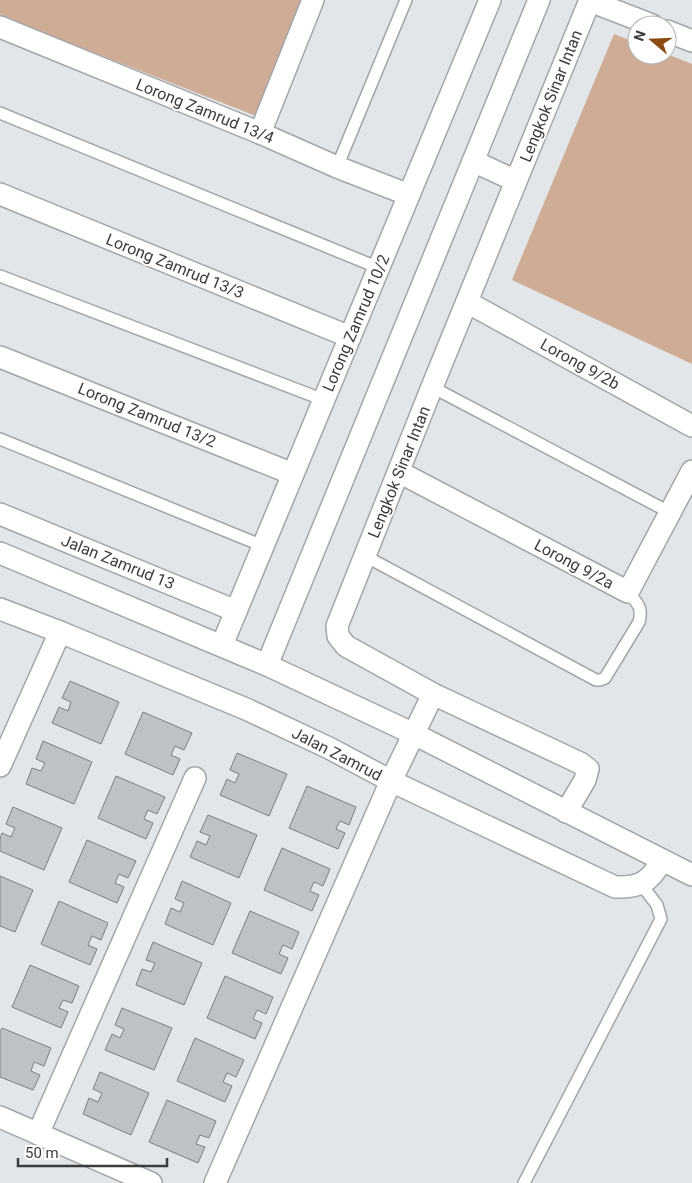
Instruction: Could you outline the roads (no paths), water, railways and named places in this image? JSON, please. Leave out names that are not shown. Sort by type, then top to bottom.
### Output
[{"type":"street","points":[[260,133],[313,0]]},
{"type":"street","name":"Lorong Zamrud 10/2","points":[[222,645],[490,0]]},
{"type":"street","points":[[267,665],[539,0]]},
{"type":"street","points":[[590,0],[627,15]]},
{"type":"street","name":"Lengkok Sinar Intan","points":[[566,812],[585,780],[588,770],[580,763],[433,694],[346,646],[338,636],[338,626],[432,387],[590,0]]},
{"type":"street","name":"Lorong Zamrud 13/4","points":[[0,27],[409,195]]},
{"type":"street","points":[[677,35],[692,41]]},
{"type":"street","points":[[473,161],[516,181]]},
{"type":"street","name":"Lorong Zamrud 13/3","points":[[0,194],[350,337]]},
{"type":"street","name":"Lorong 9/2b","points":[[467,302],[692,426]]},
{"type":"street","name":"Lorong Zamrud 13/2","points":[[0,357],[293,474]]},
{"type":"street","name":"Lorong 9/2a","points":[[399,472],[628,592],[692,471]]},
{"type":"street","name":"Jalan Zamrud 13","points":[[0,514],[236,611]]},
{"type":"street","points":[[0,553],[267,665],[414,734],[692,875]]},
{"type":"street","name":"Jalan Zamrud","points":[[0,609],[246,709],[329,748],[391,781],[615,887],[629,888],[641,884]]},
{"type":"street","points":[[0,766],[60,632]]},
{"type":"street","points":[[215,1183],[391,781],[433,694]]},
{"type":"street","points":[[38,1134],[195,778]]},
{"type":"street","points":[[641,884],[656,872],[662,860]]},
{"type":"street","points":[[0,1117],[151,1183]]},
{"type":"lane","points":[[337,167],[406,0]]},
{"type":"lane","points":[[0,113],[379,268]]},
{"type":"lane","points":[[0,276],[324,400]]},
{"type":"lane","points":[[432,387],[670,513]]},
{"type":"lane","points":[[0,439],[263,546]]},
{"type":"lane","points":[[365,556],[596,680],[605,678],[639,622],[641,609],[628,592]]},
{"type":"lane","points":[[524,1183],[661,919],[657,905],[641,884]]}]
